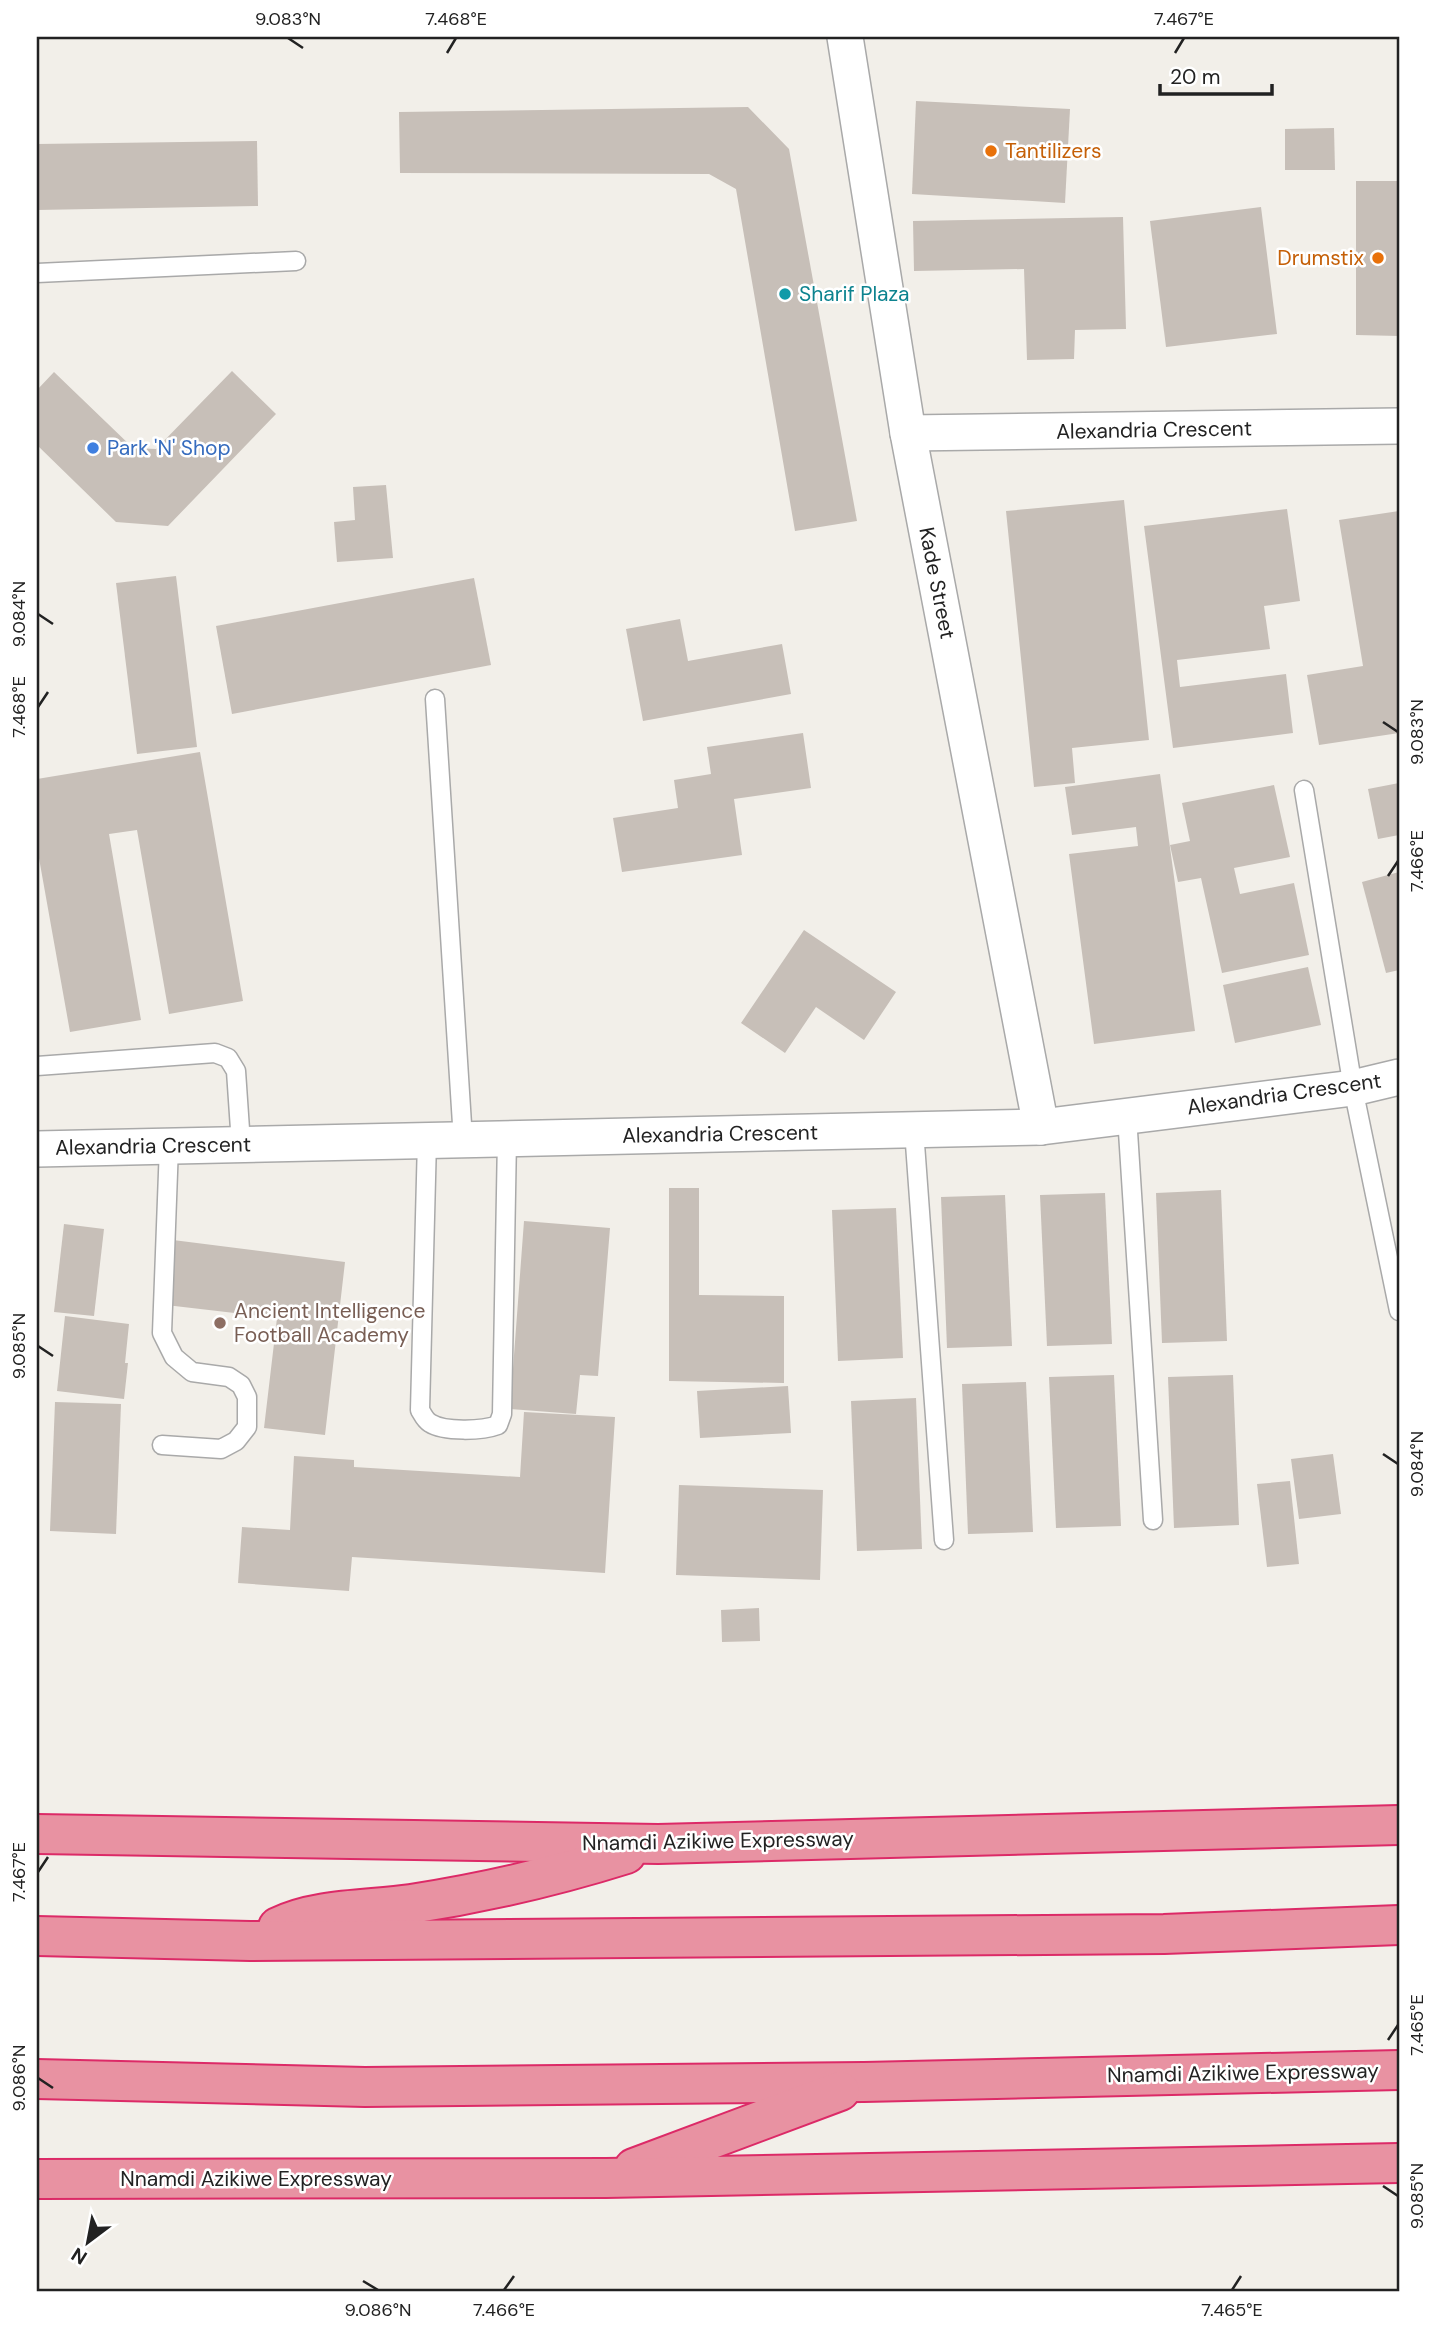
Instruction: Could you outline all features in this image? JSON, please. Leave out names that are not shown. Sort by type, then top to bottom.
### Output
[{"type":"highway","name":"Nnamdi Azikiwe Expressway","points":[[37,1834],[658,1844],[1399,1825]]},
{"type":"highway","points":[[250,1941],[287,1922],[322,1914],[411,1904],[557,1875],[658,1844]]},
{"type":"highway","points":[[37,1936],[250,1941],[1164,1934],[1399,1925]]},
{"type":"highway","name":"Nnamdi Azikiwe Expressway","points":[[37,2079],[365,2087],[864,2082],[1399,2070]]},
{"type":"highway","points":[[606,2178],[864,2082]]},
{"type":"highway","name":"Nnamdi Azikiwe Expressway","points":[[37,2179],[606,2178],[1399,2163]]},
{"type":"street","name":"Kade Street","points":[[845,37],[908,433],[1041,1127]]},
{"type":"street","name":"Alexandria Crescent","points":[[908,433],[1399,426]]},
{"type":"street","name":"Alexandria Crescent","points":[[37,1149],[1041,1127],[1353,1088],[1399,1077]]},
{"type":"lane","points":[[37,273],[296,261]]},
{"type":"lane","points":[[435,699],[463,1140]]},
{"type":"lane","points":[[1304,790],[1353,1088],[1399,1311]]},
{"type":"lane","points":[[37,1066],[215,1053],[228,1058],[236,1071],[241,1144]]},
{"type":"lane","points":[[1127,1116],[1153,1520]]},
{"type":"lane","points":[[914,1130],[944,1540]]},
{"type":"lane","points":[[427,1140],[420,1410],[427,1421],[438,1427],[484,1430],[498,1426],[502,1414],[507,1138]]},
{"type":"lane","points":[[162,1445],[221,1448],[236,1441],[247,1427],[247,1397],[241,1385],[229,1377],[192,1372],[174,1356],[162,1333],[169,1146]]},
{"type":"building","name":"Tantilizers","points":[[916,101],[1070,109],[1065,203],[912,194]]},
{"type":"building","name":"Sharif Plaza","points":[[748,107],[789,149],[857,521],[795,531],[736,189],[709,174],[400,173],[399,112]]},
{"type":"building","points":[[1334,128],[1335,170],[1285,170],[1285,129]]},
{"type":"building","points":[[257,141],[258,206],[37,210],[37,144]]},
{"type":"building","name":"Drumstix","points":[[1356,181],[1399,181],[1399,336],[1356,335]]},
{"type":"building","points":[[1261,207],[1277,334],[1166,347],[1150,221]]},
{"type":"building","points":[[1123,217],[1126,329],[1075,330],[1074,359],[1027,360],[1024,269],[914,271],[913,221]]},
{"type":"building","name":"Park 'N' Shop","points":[[232,371],[276,414],[168,526],[116,522],[37,445],[37,390],[54,372],[133,448],[156,449]]},
{"type":"building","points":[[386,485],[393,558],[337,562],[334,522],[355,520],[353,487]]},
{"type":"building","points":[[1124,500],[1149,740],[1072,748],[1075,783],[1034,787],[1006,511]]},
{"type":"building","points":[[1287,509],[1300,601],[1264,606],[1270,649],[1177,660],[1180,687],[1286,674],[1293,733],[1173,748],[1144,526]]},
{"type":"building","points":[[1399,511],[1399,733],[1319,745],[1307,675],[1363,666],[1339,520]]},
{"type":"building","points":[[176,576],[197,747],[137,754],[116,583]]},
{"type":"building","points":[[474,578],[491,665],[232,714],[216,626]]},
{"type":"building","points":[[680,619],[688,661],[782,644],[791,694],[643,721],[626,629]]},
{"type":"building","points":[[803,733],[811,788],[734,799],[742,855],[622,872],[613,818],[678,808],[674,780],[711,774],[707,747]]},
{"type":"building","points":[[200,752],[243,1001],[169,1014],[137,830],[109,834],[141,1020],[70,1032],[37,847],[37,779]]},
{"type":"building","points":[[1160,774],[1195,1031],[1094,1044],[1069,854],[1138,846],[1136,827],[1072,835],[1065,787]]},
{"type":"building","points":[[1399,783],[1399,835],[1378,839],[1368,789]]},
{"type":"building","points":[[1274,785],[1290,857],[1234,868],[1240,894],[1294,883],[1309,955],[1222,973],[1201,878],[1178,882],[1170,845],[1190,841],[1182,803]]},
{"type":"building","points":[[1399,872],[1399,970],[1386,973],[1362,882]]},
{"type":"building","points":[[804,930],[896,992],[864,1040],[816,1007],[785,1053],[741,1023]]},
{"type":"building","points":[[1308,967],[1321,1025],[1235,1043],[1223,985]]},
{"type":"building","points":[[669,1188],[699,1188],[699,1295],[784,1296],[784,1383],[669,1381]]},
{"type":"building","points":[[1221,1190],[1227,1341],[1162,1343],[1156,1193]]},
{"type":"building","points":[[1105,1193],[1112,1344],[1047,1346],[1040,1195]]},
{"type":"building","points":[[1005,1195],[1012,1346],[947,1348],[941,1197]]},
{"type":"building","points":[[896,1208],[903,1358],[838,1361],[832,1210]]},
{"type":"building","points":[[524,1221],[610,1228],[598,1376],[580,1375],[576,1414],[510,1409]]},
{"type":"building","points":[[64,1224],[104,1229],[94,1316],[54,1312]]},
{"type":"building","name":"Ancient Intelligence Football Academy","points":[[173,1240],[345,1262],[325,1435],[264,1428],[277,1318],[166,1305]]},
{"type":"building","points":[[65,1316],[129,1324],[124,1399],[57,1391]]},
{"type":"building","points":[[1114,1375],[1121,1526],[1056,1528],[1049,1377]]},
{"type":"building","points":[[1233,1375],[1239,1525],[1174,1528],[1168,1377]]},
{"type":"building","points":[[1026,1382],[1033,1532],[968,1534],[962,1384]]},
{"type":"building","points":[[788,1386],[791,1433],[700,1438],[697,1391]]},
{"type":"building","points":[[916,1398],[922,1549],[857,1551],[851,1401]]},
{"type":"building","points":[[55,1402],[121,1404],[116,1534],[50,1531]]},
{"type":"building","points":[[524,1412],[615,1417],[605,1573],[352,1557],[349,1591],[238,1583],[242,1527],[290,1530],[294,1456],[354,1460],[354,1467],[520,1477]]},
{"type":"building","points":[[1333,1454],[1341,1514],[1299,1519],[1291,1459]]},
{"type":"building","points":[[1290,1481],[1299,1564],[1267,1567],[1257,1484]]},
{"type":"building","points":[[679,1485],[823,1490],[820,1580],[676,1575]]},
{"type":"building","points":[[759,1608],[760,1641],[722,1642],[721,1610]]},
{"type":"place","name":"Tantilizers","points":[[991,151]]},
{"type":"place","name":"Drumstix","points":[[1378,258]]},
{"type":"place","name":"Sharif Plaza","points":[[785,294]]},
{"type":"place","name":"Park 'N' Shop","points":[[93,448]]},
{"type":"place","name":"Ancient Intelligence Football Academy","points":[[220,1323]]}]
